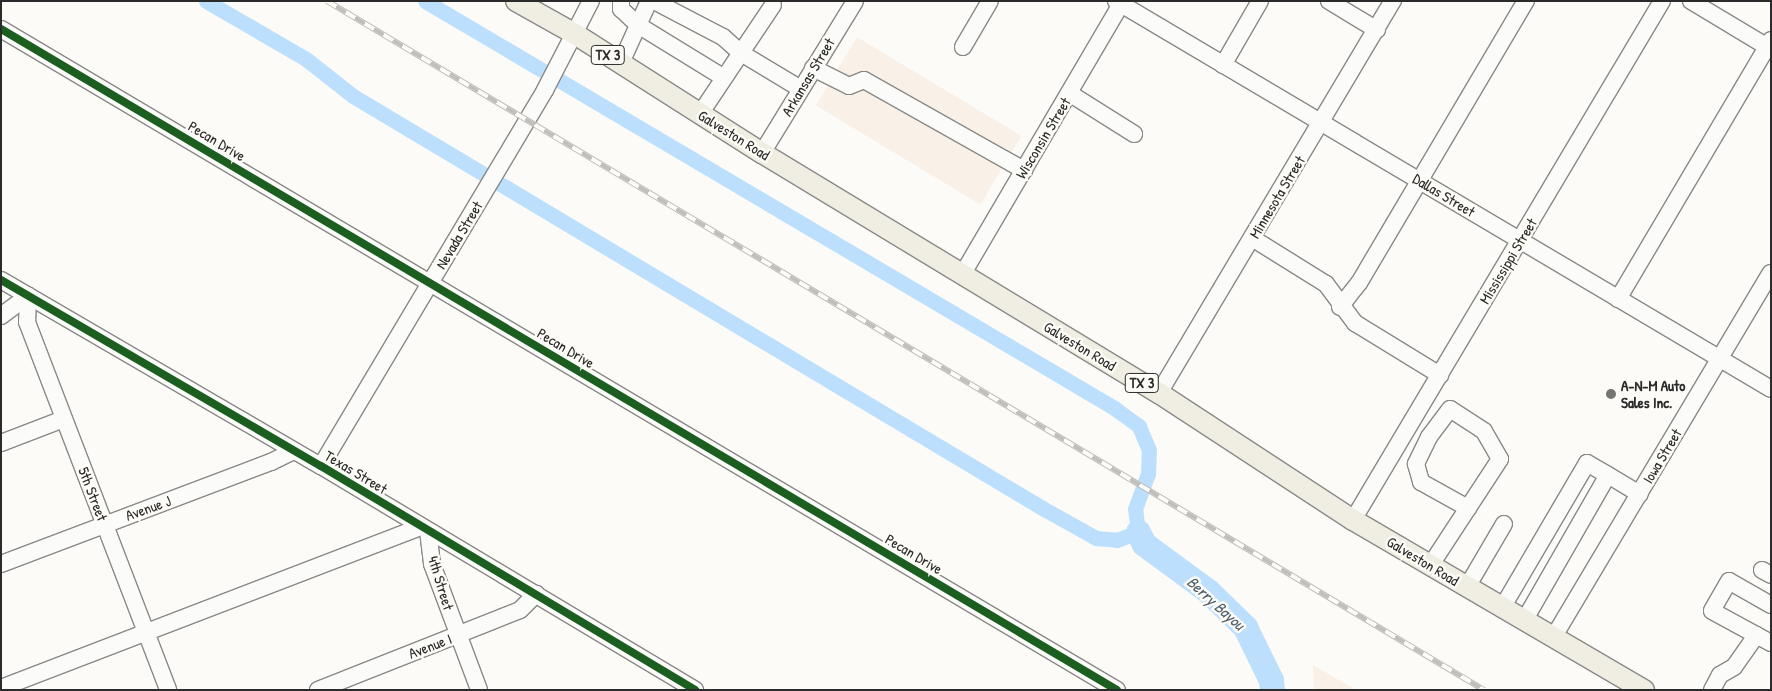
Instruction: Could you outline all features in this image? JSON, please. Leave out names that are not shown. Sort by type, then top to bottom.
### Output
[{"type":"main road","name":"Galveston Road","points":[[516,1],[575,34],[762,154],[1159,393],[1353,520],[1644,690]]},
{"type":"street","name":"Nevada Street","points":[[321,466],[546,90],[591,1]]},
{"type":"street","points":[[621,1],[621,9],[638,25],[724,78]]},
{"type":"street","name":"Arkansas Street","points":[[762,154],[855,1]]},
{"type":"street","points":[[963,47],[990,1]]},
{"type":"street","points":[[1224,65],[1260,1]]},
{"type":"street","points":[[1329,1],[1377,30]]},
{"type":"street","name":"Minnesota Street","points":[[1159,393],[1394,1]]},
{"type":"street","points":[[1340,307],[1359,283],[1526,1]]},
{"type":"street","name":"Mississippi Street","points":[[1353,520],[1662,1]]},
{"type":"street","points":[[1618,299],[1769,45],[1691,1]]},
{"type":"street","points":[[620,63],[638,25],[658,2],[723,37],[741,53],[801,89]]},
{"type":"street","name":"Dallas Street","points":[[1120,2],[1771,390]]},
{"type":"street","name":"Wisconsin Street","points":[[962,275],[1120,2]]},
{"type":"street","points":[[700,114],[773,4]]},
{"type":"street","name":"Pecan Drive","points":[[1,29],[1117,690]]},
{"type":"street","points":[[813,68],[849,86],[864,80],[1024,170]]},
{"type":"street","points":[[1069,92],[1134,134]]},
{"type":"street","points":[[1252,238],[1326,284],[1340,307],[1355,323],[1440,375]]},
{"type":"street","name":"Iowa Street","points":[[1553,638],[1771,273]]},
{"type":"street","name":"Texas Street","points":[[1,280],[321,466],[695,690]]},
{"type":"street","points":[[1,316],[28,296]]},
{"type":"street","name":"5th Street","points":[[28,296],[27,322],[168,690]]},
{"type":"street","points":[[1416,464],[1429,437],[1450,409],[1484,431],[1500,459],[1430,566]]},
{"type":"street","points":[[1,442],[64,419]]},
{"type":"street","points":[[1396,449],[1416,464],[1421,482],[1468,508]]},
{"type":"street","name":"Avenue J","points":[[1,564],[271,462],[294,451]]},
{"type":"street","points":[[1502,608],[1586,463],[1640,494]]},
{"type":"street","points":[[1524,621],[1608,476]]},
{"type":"street","points":[[1467,587],[1504,524]]},
{"type":"street","points":[[1,688],[425,529]]},
{"type":"street","name":"4th Street","points":[[425,529],[432,564],[479,690]]},
{"type":"street","points":[[1771,605],[1730,581],[1712,611],[1771,643]]},
{"type":"street","name":"Avenue I","points":[[318,690],[520,610],[536,594]]},
{"type":"street","points":[[1712,690],[1720,675],[1734,667],[1756,635]]},
{"type":"shaded area","points":[[857,37],[1022,136],[980,204],[816,106]]},
{"type":"shaded area","points":[[1313,665],[1356,690],[1314,690]]},
{"type":"waterway","points":[[206,1],[306,59],[353,96],[1044,509],[1096,538],[1117,540],[1138,532],[1135,509],[1148,474],[1149,450],[1139,426],[1116,409],[425,1]]},
{"type":"waterway","name":"Berry Bayou","points":[[1138,532],[1144,544],[1208,591],[1245,627],[1271,680],[1272,690]]},
{"type":"railway","points":[[327,1],[1484,690]]},
{"type":"cycle path","points":[[1,29],[1117,690]]},
{"type":"cycle path","points":[[1,280],[321,466],[695,690]]},
{"type":"place","name":"A-N-M Auto Sales Inc.","points":[[1611,394]]}]
